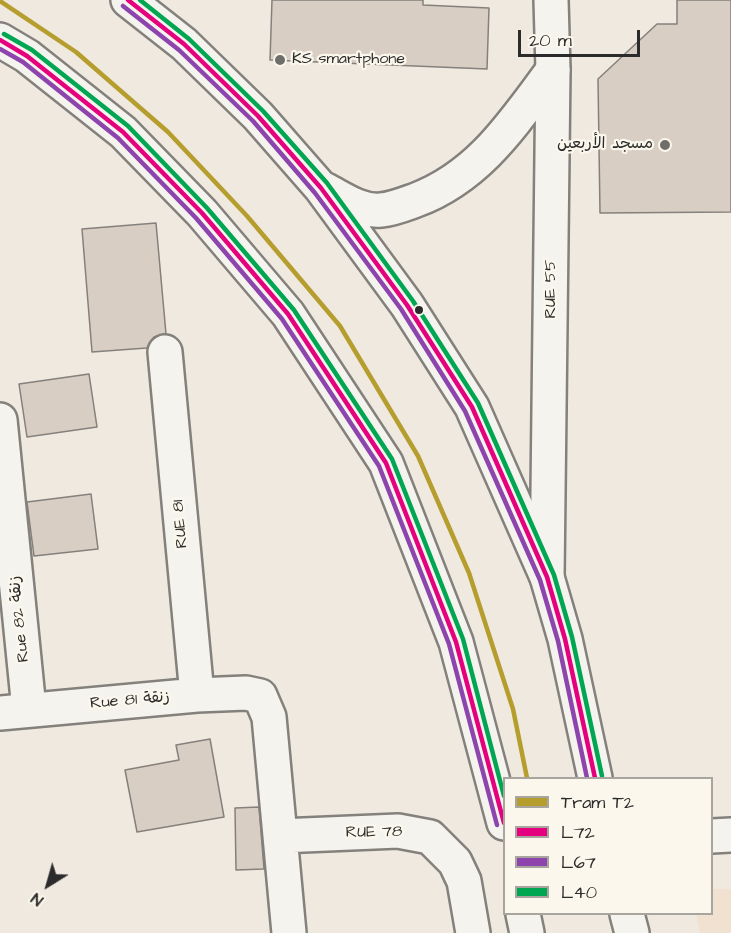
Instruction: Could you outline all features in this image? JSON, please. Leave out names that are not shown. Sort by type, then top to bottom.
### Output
[{"type":"main road","points":[[128,0],[192,52],[258,116],[321,188],[407,305],[472,407],[547,577],[566,639],[595,777]]},
{"type":"main road","name":"RUE 55","points":[[547,577],[551,427],[553,70],[550,0]]},
{"type":"main road","points":[[0,40],[27,56],[123,132],[202,213],[288,314],[386,463],[456,642],[503,819]]},
{"type":"main road","points":[[321,188],[360,207],[381,210],[404,204],[452,184],[478,164],[502,138],[553,70]]},
{"type":"main road","name":"RUE 81","points":[[165,352],[197,695]]},
{"type":"main road","name":"Rue 82 زنقة","points":[[0,420],[15,711]]},
{"type":"main road","name":"Rue 81 زنقة","points":[[15,711],[197,695],[246,693],[260,696],[267,709],[280,836]]},
{"type":"main road","name":"RUE 78","points":[[280,836],[398,831],[430,837],[455,862],[464,881],[473,933]]},
{"type":"main road","points":[[713,836],[731,835]]},
{"type":"main road","points":[[280,836],[289,933]]},
{"type":"main road","points":[[523,915],[528,933]]},
{"type":"main road","points":[[627,915],[632,933]]},
{"type":"shaded area","points":[[713,889],[731,889],[731,933],[700,933],[696,915],[713,915]]},
{"type":"building","points":[[272,0],[423,0],[423,5],[489,8],[487,69],[270,60]]},
{"type":"building","name":"مسجد الأربعين","points":[[677,0],[731,0],[731,212],[600,213],[598,79],[657,24],[677,24]]},
{"type":"building","points":[[156,223],[166,334],[154,337],[147,348],[92,352],[82,229]]},
{"type":"building","points":[[89,374],[97,427],[27,437],[19,384]]},
{"type":"building","points":[[91,494],[98,549],[34,556],[27,502]]},
{"type":"building","points":[[210,739],[224,817],[137,832],[125,770],[179,760],[176,745]]},
{"type":"building","points":[[259,807],[264,869],[236,870],[235,808]]},
{"type":"tram line","name":"T2","points":[[0,1],[76,52],[168,132],[247,216],[340,326],[418,456],[469,573],[513,709],[527,777]]},
{"type":"transit line","name":"L72","points":[[128,0],[184,44],[258,116],[321,188],[407,305],[472,407],[547,577],[565,639],[595,777]]},
{"type":"transit line","name":"L40","points":[[140,0],[189,39],[263,111],[327,183],[413,301],[478,403],[554,575],[572,637],[602,776]]},
{"type":"transit line","name":"L67","points":[[123,6],[179,50],[253,121],[315,193],[401,309],[465,411],[540,580],[558,641],[587,777]]},
{"type":"transit line","name":"L40","points":[[4,34],[32,50],[128,126],[207,208],[294,310],[392,459],[463,639],[503,792]]},
{"type":"transit line","name":"L72","points":[[0,40],[27,56],[123,132],[202,213],[288,314],[386,463],[456,642],[503,819]]},
{"type":"transit line","name":"L67","points":[[0,49],[23,62],[118,138],[196,218],[282,319],[379,466],[449,644],[497,825]]},
{"type":"place","name":"KS smartphone","points":[[280,60]]},
{"type":"place","name":"مسجد الأربعين","points":[[665,145]]}]
